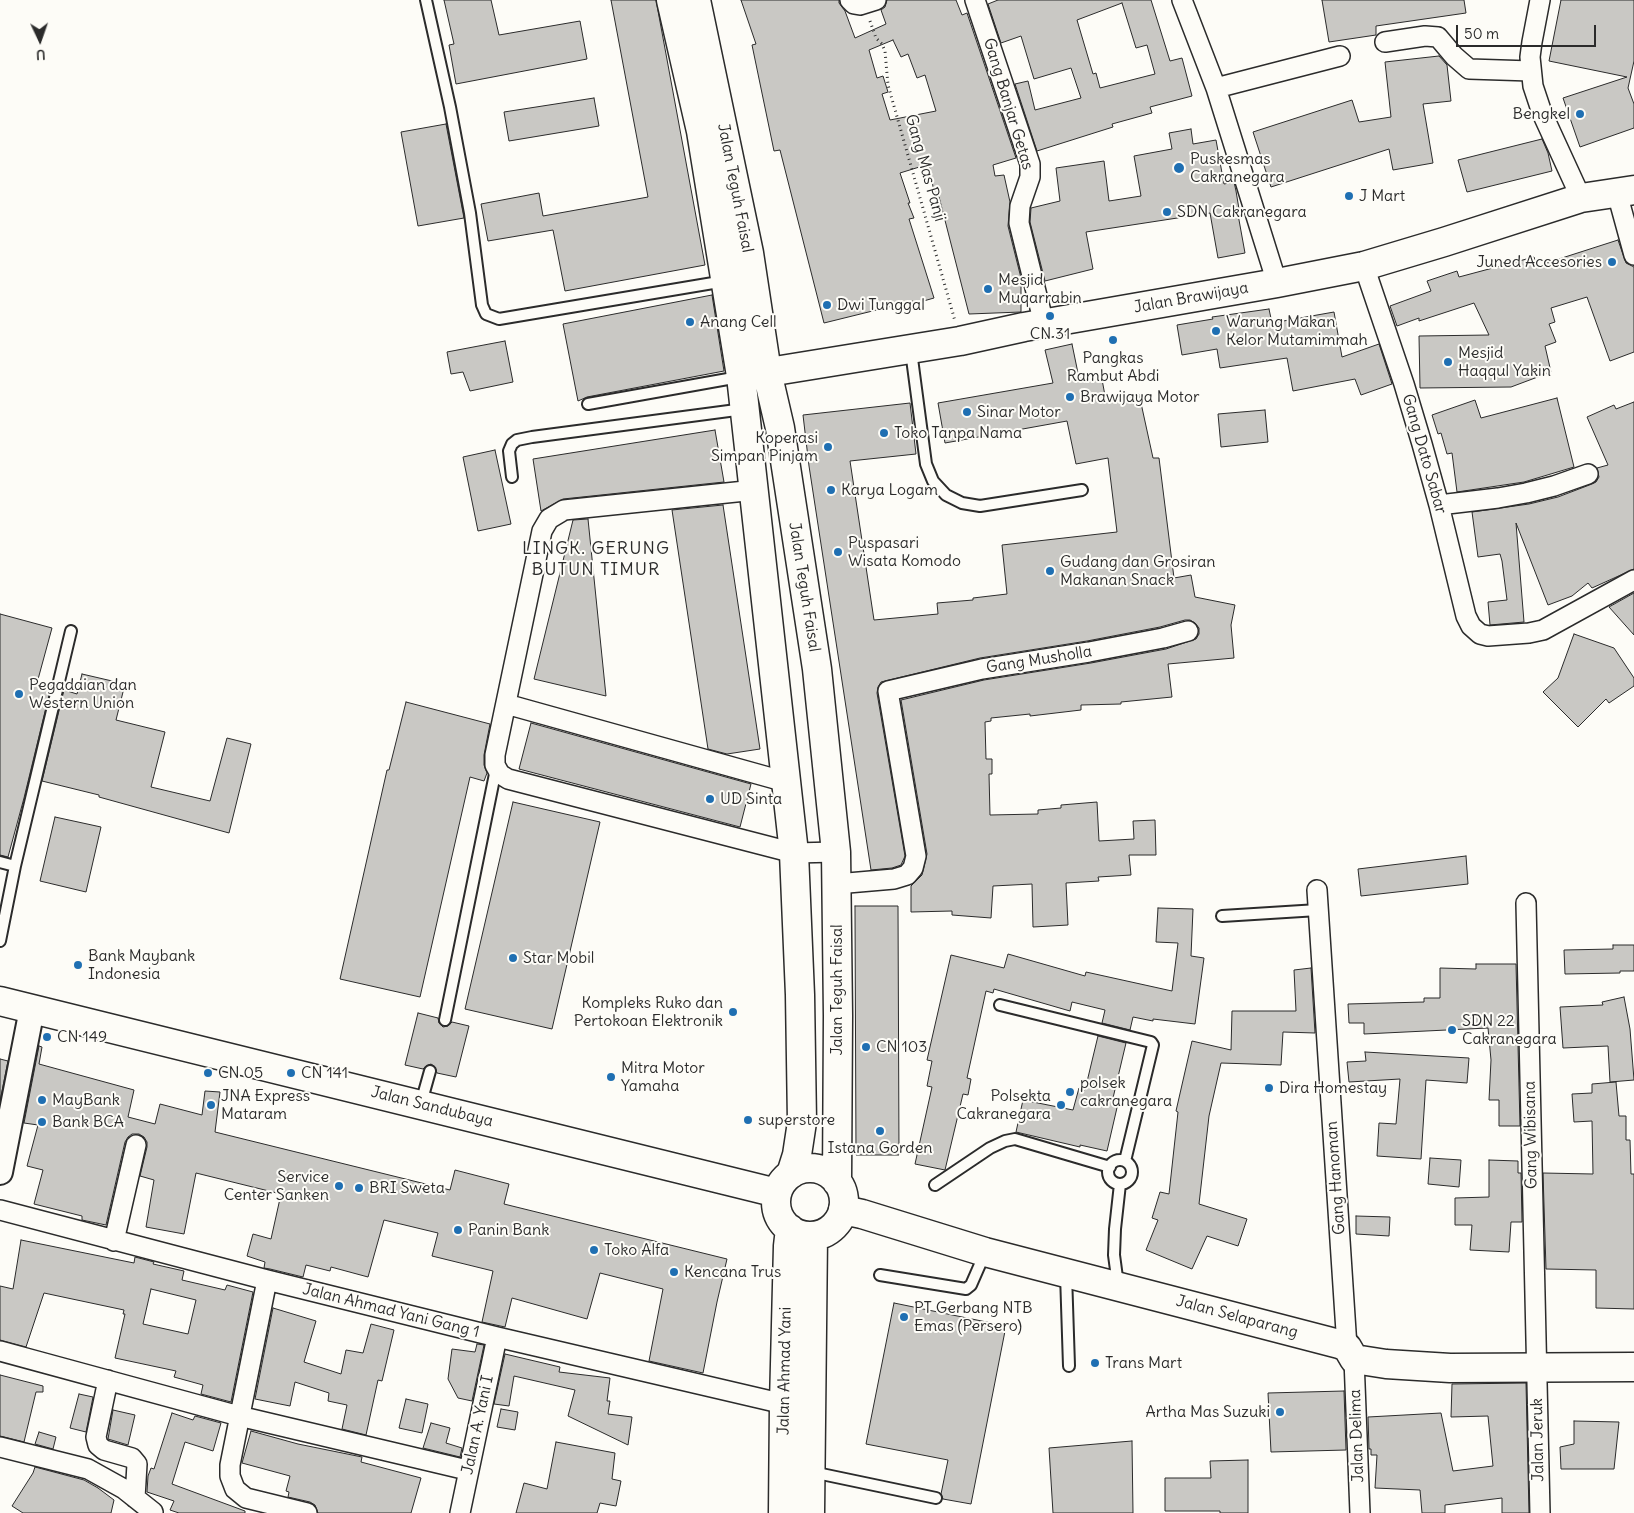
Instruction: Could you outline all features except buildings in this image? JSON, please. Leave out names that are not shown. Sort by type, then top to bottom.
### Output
[{"type":"main road","name":"Jalan Teguh Faisal","points":[[671,0],[701,131],[727,280],[754,374],[780,428],[817,669],[836,852],[838,1016],[837,1182]]},
{"type":"main road","name":"Jalan Teguh Faisal","points":[[696,0],[749,253],[754,374],[745,408],[794,853],[800,995],[802,1122],[797,1154],[784,1183]]},
{"type":"main road","name":"Jalan Brawijaya","points":[[754,374],[960,340],[1364,266],[1581,198],[1626,192]]},
{"type":"main road","points":[[775,671],[817,669]]},
{"type":"main road","name":"Jalan Sandubaya","points":[[0,1001],[421,1104],[784,1183]]},
{"type":"main road","points":[[812,1168],[826,1172],[837,1182],[844,1200],[843,1210],[832,1228],[823,1233],[801,1232],[779,1217],[776,1201],[784,1183],[805,1169],[812,1168]]},
{"type":"main road","name":"Jalan Selaparang","points":[[843,1210],[862,1214],[985,1252],[1118,1286],[1351,1353],[1418,1367],[1634,1367]]},
{"type":"main road","points":[[801,1232],[811,1471],[810,1513]]},
{"type":"main road","name":"Jalan Ahmad Yani","points":[[783,1513],[788,1246],[801,1232]]},
{"type":"street","name":"Gang Banjar Getas","points":[[975,0],[1030,164],[1030,177],[1020,206],[1020,223],[1044,324]]},
{"type":"street","points":[[1182,0],[1216,88],[1277,283]]},
{"type":"street","points":[[1540,0],[1532,42],[1531,71],[1533,86],[1581,198]]},
{"type":"street","points":[[1386,42],[1425,36],[1438,38],[1469,69],[1531,71]]},
{"type":"street","points":[[1216,88],[1340,56]]},
{"type":"street","points":[[1626,192],[1634,255]]},
{"type":"street","name":"Gang Dato Sabar","points":[[1364,266],[1404,384],[1439,505],[1467,620],[1474,630],[1488,636],[1543,630],[1634,580]]},
{"type":"street","points":[[1439,505],[1526,493],[1588,474]]},
{"type":"street","points":[[754,490],[564,510],[547,522],[542,531],[494,755],[496,768],[502,776],[508,779],[794,853],[836,852]]},
{"type":"street","name":"Gang Musholla","points":[[836,884],[894,879],[907,875],[913,868],[916,856],[888,690],[982,669],[1089,652],[1163,638],[1188,631]]},
{"type":"street","points":[[506,704],[786,782]]},
{"type":"street","name":"Gang Hanoman","points":[[1317,890],[1351,1353]]},
{"type":"street","name":"Gang Wibisana","points":[[1526,903],[1536,1368]]},
{"type":"street","points":[[0,1172],[32,1009]]},
{"type":"street","points":[[114,1241],[136,1145]]},
{"type":"street","name":"Jalan Ahmad Yani Gang 1","points":[[0,1210],[114,1241],[497,1337],[784,1404]]},
{"type":"street","points":[[267,1280],[230,1465],[231,1480],[235,1489],[246,1498],[306,1513]]},
{"type":"street","name":"Jalan A. Yani I","points":[[460,1513],[497,1337]]},
{"type":"street","points":[[0,1351],[240,1416],[468,1470]]},
{"type":"street","name":"Jalan Delima","points":[[1351,1353],[1360,1513]]},
{"type":"street","name":"Jalan Jeruk","points":[[1536,1368],[1540,1513]]},
{"type":"street","points":[[108,1380],[96,1437],[98,1445],[104,1450],[132,1458],[137,1464],[135,1498]]},
{"type":"street","points":[[0,1447],[88,1469],[124,1489],[152,1512]]},
{"type":"lane","points":[[426,0],[469,203],[482,305],[486,314],[498,319],[727,280]]},
{"type":"lane","points":[[910,348],[926,464],[933,481],[946,494],[962,503],[980,506],[1082,490]]},
{"type":"lane","points":[[588,404],[754,374]]},
{"type":"lane","points":[[512,477],[510,451],[512,444],[517,440],[532,436],[745,408]]},
{"type":"lane","points":[[0,941],[15,866],[71,631]]},
{"type":"lane","points":[[445,1020],[496,768]]},
{"type":"lane","points":[[0,862],[15,866]]},
{"type":"lane","points":[[1222,916],[1318,910]]},
{"type":"lane","points":[[1000,1005],[1151,1042],[1153,1045],[1125,1161]]},
{"type":"lane","points":[[421,1104],[430,1071]]},
{"type":"lane","points":[[935,1184],[1004,1140],[1015,1139],[1110,1167]]},
{"type":"lane","points":[[1116,1161],[1125,1161],[1132,1169],[1130,1180],[1120,1184],[1114,1182],[1108,1173],[1110,1167],[1116,1161]]},
{"type":"lane","points":[[1118,1286],[1114,1256],[1120,1184]]},
{"type":"lane","points":[[880,1275],[966,1289],[971,1285],[985,1252]]},
{"type":"lane","points":[[1066,1273],[1069,1366]]},
{"type":"lane","points":[[811,1471],[936,1498]]},
{"type":"path","name":"Gang Mas Panji","points":[[863,2],[876,38],[882,44],[885,51],[888,85],[960,340]]},
{"type":"place","name":"Bengkel","points":[[1580,114]]},
{"type":"place","name":"Puskesmas Cakranegara","points":[[1179,168]]},
{"type":"place","name":"J Mart","points":[[1349,196]]},
{"type":"place","name":"SDN Cakranegara","points":[[1167,212]]},
{"type":"place","name":"Juned Accesories","points":[[1612,262]]},
{"type":"place","name":"Mesjid Muqarrabin","points":[[988,289]]},
{"type":"place","name":"Dwi Tunggal","points":[[827,305]]},
{"type":"place","name":"CN 31","points":[[1050,316]]},
{"type":"place","name":"Anang Cell","points":[[690,322]]},
{"type":"place","name":"Warung Makan Kelor Mutamimmah","points":[[1216,331]]},
{"type":"place","name":"Pangkas Rambut Abdi","points":[[1113,340]]},
{"type":"place","name":"Mesjid Haqqul Yakin","points":[[1448,362]]},
{"type":"place","name":"Brawijaya Motor","points":[[1070,397]]},
{"type":"place","name":"Sinar Motor","points":[[967,412]]},
{"type":"place","name":"Toko Tanpa Nama","points":[[884,433]]},
{"type":"place","name":"Koperasi Simpan Pinjam","points":[[828,447]]},
{"type":"place","name":"Karya Logam","points":[[831,490]]},
{"type":"place","name":"Puspasari Wisata Komodo","points":[[838,552]]},
{"type":"place","name":"Gudang dan Grosiran Makanan Snack","points":[[1050,571]]},
{"type":"place","name":"Pegadaian dan Western Union","points":[[19,694]]},
{"type":"place","name":"UD Sinta","points":[[710,799]]},
{"type":"place","name":"Star Mobil","points":[[513,958]]},
{"type":"place","name":"Bank Maybank Indonesia","points":[[78,965]]},
{"type":"place","name":"Kompleks Ruko dan Pertokoan Elektronik","points":[[733,1012]]},
{"type":"place","name":"SDN 22 Cakranegara","points":[[1452,1030]]},
{"type":"place","name":"CN 149","points":[[47,1037]]},
{"type":"place","name":"CN 103","points":[[866,1047]]},
{"type":"place","name":"CN 05","points":[[208,1073]]},
{"type":"place","name":"CN 141","points":[[291,1073]]},
{"type":"place","name":"Mitra Motor Yamaha","points":[[611,1077]]},
{"type":"place","name":"Dira Homestay","points":[[1269,1088]]},
{"type":"place","name":"polsek cakranegara","points":[[1070,1092]]},
{"type":"place","name":"MayBank","points":[[42,1100]]},
{"type":"place","name":"JNA Express Mataram","points":[[211,1105]]},
{"type":"place","name":"Polsekta Cakranegara","points":[[1061,1105]]},
{"type":"place","name":"superstore","points":[[748,1120]]},
{"type":"place","name":"Bank BCA","points":[[42,1122]]},
{"type":"place","name":"Istana Gorden","points":[[880,1131]]},
{"type":"place","name":"Service Center Sanken","points":[[339,1186]]},
{"type":"place","name":"BRI Sweta","points":[[359,1188]]},
{"type":"place","name":"Panin Bank","points":[[458,1230]]},
{"type":"place","name":"Toko Alfa","points":[[594,1250]]},
{"type":"place","name":"Kencana Trus","points":[[674,1272]]},
{"type":"place","name":"PT Gerbang NTB Emas (Persero)","points":[[904,1317]]},
{"type":"place","name":"Trans Mart","points":[[1095,1363]]},
{"type":"place","name":"Artha Mas Suzuki","points":[[1280,1412]]},
{"type":"district","name":"LINGK. GERUNG BUTUN TIMUR","points":[[596,559]]}]
